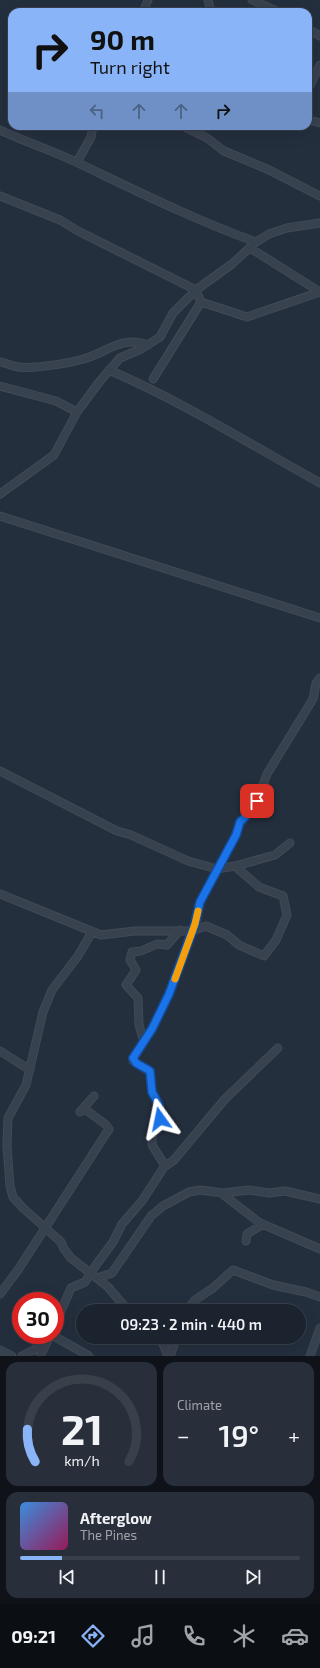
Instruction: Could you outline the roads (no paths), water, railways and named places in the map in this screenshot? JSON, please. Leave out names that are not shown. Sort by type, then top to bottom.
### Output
[{"type":"street","points":[[252,0],[270,8]]},
{"type":"street","points":[[312,81],[320,65]]},
{"type":"street","points":[[0,130],[77,162],[109,179],[193,217],[256,242]]},
{"type":"street","points":[[77,162],[88,144],[91,130]]},
{"type":"street","points":[[191,130],[207,138],[224,151],[267,169],[320,196]]},
{"type":"street","points":[[0,196],[60,220],[82,234],[128,255],[196,290],[201,302]]},
{"type":"street","points":[[0,494],[54,455],[77,412],[93,389],[109,370],[122,357],[148,345],[160,337],[173,313],[196,290],[222,273],[256,242],[269,234],[288,228],[320,223]]},
{"type":"street","points":[[201,302],[247,316],[320,292],[250,248]]},
{"type":"street","points":[[153,379],[201,302]]},
{"type":"street","points":[[0,362],[20,367],[45,365],[86,358],[128,341],[148,345]]},
{"type":"street","points":[[109,370],[144,385],[204,416],[320,483]]},
{"type":"street","points":[[0,386],[56,401],[77,412]]},
{"type":"street","points":[[0,516],[320,618]]},
{"type":"street","points":[[164,1167],[164,1164],[153,1146],[152,1133],[159,1122],[161,1114],[158,1102],[152,1092],[150,1072],[133,1061],[133,1058],[152,1029],[169,994],[192,931],[200,902],[236,835],[240,822],[250,812],[257,801],[267,774],[312,699],[316,683],[320,678]]},
{"type":"street","points":[[0,771],[117,831],[188,861],[217,869],[235,866],[275,855],[290,843]]},
{"type":"street","points":[[0,894],[102,935],[135,931],[192,931],[206,926],[227,935],[239,945],[264,956],[276,940],[287,915],[283,896],[259,887],[235,866]]},
{"type":"street","points":[[143,1039],[139,1025],[138,998],[126,985],[136,970],[130,960],[132,952],[140,951],[157,944],[167,945],[180,930]]},
{"type":"street","points":[[92,932],[78,956],[52,990],[43,1012],[24,1091],[8,1120],[7,1146],[10,1186],[13,1197],[23,1208],[61,1242],[71,1258],[108,1287],[122,1304]]},
{"type":"street","points":[[64,1304],[71,1288],[85,1282],[113,1242],[122,1224],[142,1201],[164,1167],[174,1160],[225,1099],[278,1048]]},
{"type":"street","points":[[0,1051],[30,1070]]},
{"type":"street","points":[[0,1294],[18,1270],[109,1129],[105,1124],[86,1110],[80,1112],[94,1096]]},
{"type":"street","points":[[97,1278],[112,1273],[134,1243],[148,1219],[163,1206],[189,1192],[200,1190],[221,1193],[246,1190],[269,1193],[285,1191],[320,1199]]},
{"type":"street","points":[[221,1193],[263,1224],[320,1249]]},
{"type":"street","points":[[246,1241],[247,1234],[263,1224]]},
{"type":"street","points":[[192,1304],[233,1270],[273,1285],[306,1292],[320,1297]]},
{"type":"street","points":[[310,1356],[320,1328]]},
{"type":"street","points":[[64,1342],[89,1356]]},
{"type":"street","points":[[22,1356],[45,1344]]},
{"type":"street","points":[[40,1356],[45,1344]]},
{"type":"street","points":[[163,1344],[169,1356]]},
{"type":"street","points":[[169,1356],[174,1344]]},
{"type":"street","points":[[0,1350],[12,1356]]}]
